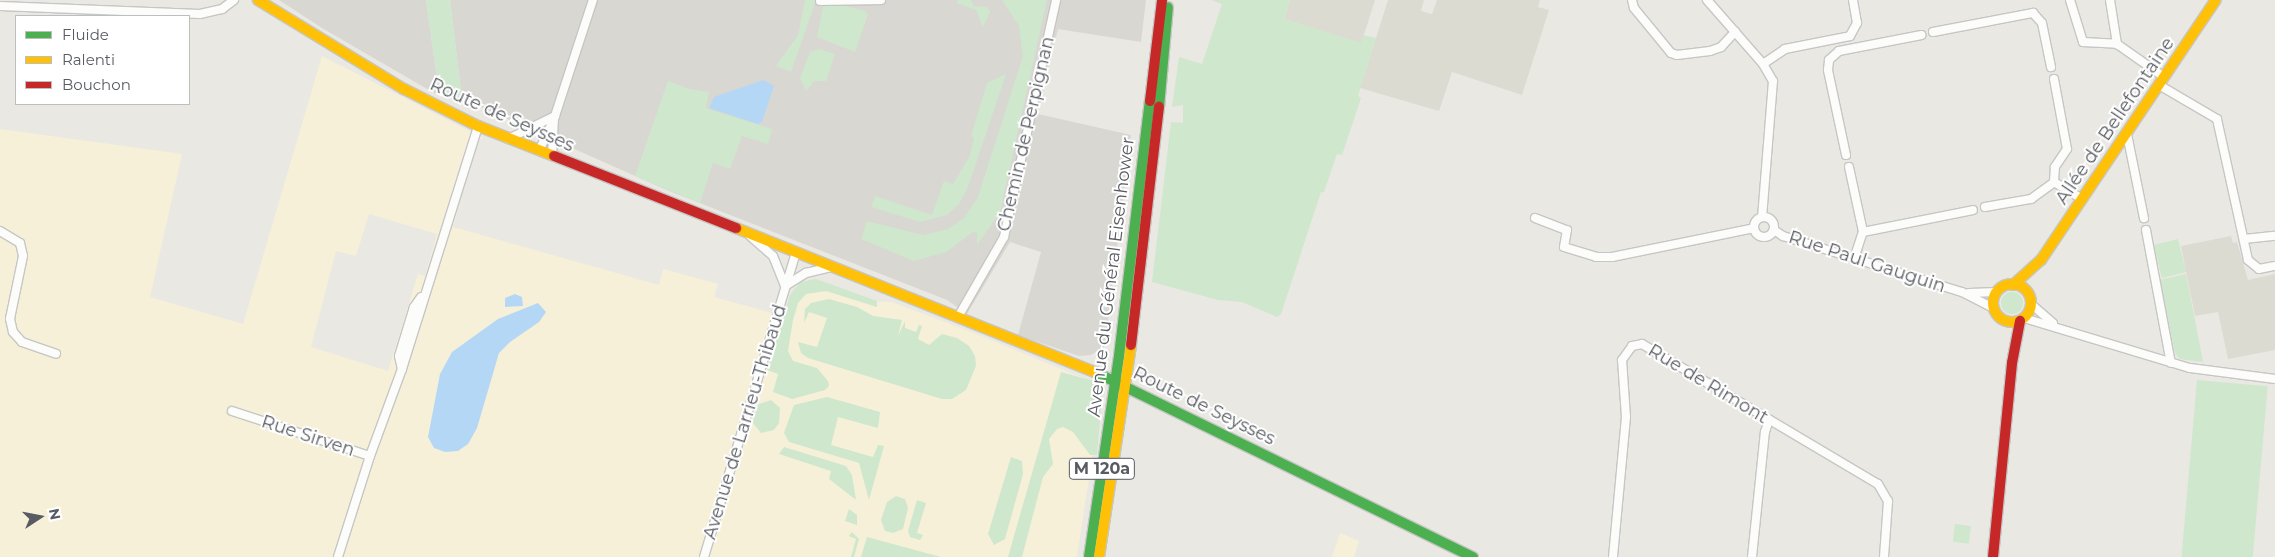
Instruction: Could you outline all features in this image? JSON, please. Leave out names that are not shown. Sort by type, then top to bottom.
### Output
[{"type":"main road","name":"Route de Seysses","points":[[258,0],[404,89],[478,126],[1115,380],[1473,557]]},
{"type":"main road","name":"Avenue du Général Eisenhower","points":[[1088,557],[1115,380],[1162,0]]},
{"type":"main road","name":"Avenue du Général Eisenhower","points":[[1099,557],[1126,385],[1168,36],[1169,0]]},
{"type":"main road","name":"Allée de Bellefontaine","points":[[2027,292],[2041,260],[2216,0]]},
{"type":"main road","name":"Allée de Bellefontaine","points":[[2013,285],[2041,260]]},
{"type":"main road","points":[[1993,557],[2012,364],[2022,319],[2031,304],[2027,292],[2013,285],[1997,292],[1994,308],[2006,321],[2012,364]]},
{"type":"main road","points":[[2006,321],[2022,319]]},
{"type":"street","points":[[0,6],[200,14],[222,9],[234,0]]},
{"type":"street","points":[[539,151],[555,116],[593,0]]},
{"type":"street","points":[[820,2],[881,0]]},
{"type":"street","name":"Chemin de Perpignan","points":[[958,317],[1004,237],[1056,0]]},
{"type":"street","points":[[1632,0],[1634,8],[1671,53],[1677,56],[1710,52],[1721,47],[1735,32]]},
{"type":"street","points":[[1707,0],[1763,64],[1773,81],[1774,93],[1762,217]]},
{"type":"street","points":[[1763,64],[1785,49],[1850,36],[1857,23],[1853,0]]},
{"type":"street","points":[[2070,0],[2083,42],[2117,44],[2162,81],[2217,119],[2244,239],[2253,267],[2259,269],[2275,266]]},
{"type":"street","points":[[2110,0],[2117,44]]},
{"type":"street","points":[[1933,32],[2033,13],[2042,23],[2051,67]]},
{"type":"street","points":[[1846,155],[1828,70],[1829,60],[1839,51],[1921,34]]},
{"type":"street","points":[[1985,207],[2031,198],[2054,182],[2056,167],[2066,153],[2066,143],[2054,79]]},
{"type":"street","points":[[508,139],[555,116]]},
{"type":"street","points":[[552,156],[555,116]]},
{"type":"street","points":[[370,456],[402,369],[478,126]]},
{"type":"street","points":[[2127,134],[2144,218]]},
{"type":"street","points":[[1848,167],[1862,232],[1854,259]]},
{"type":"street","points":[[2054,182],[2082,200]]},
{"type":"street","points":[[1862,232],[1973,210]]},
{"type":"street","points":[[1762,217],[1772,222],[1774,230],[1765,237],[1758,235],[1754,228],[1756,221],[1762,217]]},
{"type":"street","points":[[1535,218],[1567,230],[1564,247],[1596,257],[1612,257],[1754,228]]},
{"type":"street","name":"Rue Paul Gauguin","points":[[1774,230],[1784,236],[1962,292],[1994,308]]},
{"type":"street","points":[[2146,230],[2171,363]]},
{"type":"street","points":[[0,231],[20,243],[24,256],[10,319],[13,332],[22,342],[56,354]]},
{"type":"street","name":"Route de Seysses","points":[[748,233],[773,256],[785,286]]},
{"type":"street","points":[[2244,239],[2275,236]]},
{"type":"street","name":"Avenue de Larrieu-Thibaud","points":[[704,557],[796,252]]},
{"type":"street","name":"Avenue de Larrieu-Thibaud","points":[[785,286],[806,274],[834,267]]},
{"type":"street","name":"Rue Paul Gauguin","points":[[1962,292],[1997,292]]},
{"type":"street","points":[[2031,304],[2063,329]]},
{"type":"street","points":[[2022,319],[2063,329],[2171,363],[2275,380]]},
{"type":"street","name":"Rue de Rimont","points":[[1613,557],[1626,417],[1622,360],[1632,346],[1650,347],[1878,484],[1885,492],[1889,512],[1884,557]]},
{"type":"street","name":"Rue Sirven","points":[[232,411],[370,456],[338,557]]},
{"type":"street","points":[[1752,557],[1765,432],[1769,420]]},
{"type":"shaded area","points":[[279,0],[426,0],[439,93],[434,93],[322,28]]},
{"type":"shaded area","points":[[450,0],[1146,0],[1141,42],[1058,29],[1038,114],[1131,135],[1105,346],[1091,355],[1079,356],[1018,335],[1041,252],[1010,242],[967,314],[947,300],[669,191],[462,99]]},
{"type":"shaded area","points":[[1290,0],[1375,0],[1361,44],[1284,19]]},
{"type":"shaded area","points":[[1388,0],[1424,0],[1421,11],[1432,14],[1437,0],[1540,0],[1538,7],[1549,10],[1522,95],[1452,72],[1439,111],[1360,88]]},
{"type":"shaded area","points":[[322,56],[483,138],[476,141],[453,227],[659,285],[663,269],[718,284],[714,297],[783,316],[796,286],[816,279],[874,301],[892,302],[974,333],[1093,382],[1101,398],[1077,557],[0,557],[0,129],[182,154],[150,297],[243,324]],"holes":[[[369,214],[437,234],[425,276],[418,274],[388,371],[311,347],[336,251],[356,256]]]},
{"type":"shaded area","points":[[2231,236],[2233,243],[2237,242],[2248,280],[2275,274],[2275,350],[2228,359],[2218,312],[2195,316],[2181,246]]},
{"type":"shaded area","points":[[1340,533],[1359,541],[1354,557],[1332,557]]},
{"type":"green space","points":[[426,0],[450,0],[462,99],[439,93]]},
{"type":"green space","points":[[805,0],[816,0],[791,72],[776,66],[798,35]]},
{"type":"green space","points":[[958,0],[971,0],[974,6],[987,7],[990,12],[983,27],[976,10],[957,3]]},
{"type":"green space","points":[[1002,0],[1047,0],[1000,212],[977,245],[977,233],[973,232],[946,252],[914,261],[861,239],[867,221],[923,235],[948,229],[964,218],[978,197],[1023,56],[1019,26]]},
{"type":"green space","points":[[1211,0],[1290,0],[1284,19],[1361,43],[1364,35],[1376,38],[1358,96],[1361,98],[1342,155],[1337,154],[1324,192],[1321,192],[1281,314],[1277,317],[1242,302],[1218,300],[1152,282],[1171,122],[1183,123],[1183,105],[1172,107],[1179,57],[1202,64],[1222,4]]},
{"type":"green space","points":[[838,4],[865,11],[868,14],[855,52],[817,37],[823,7]]},
{"type":"green space","points":[[819,49],[835,54],[826,81],[814,81],[806,91],[800,78],[810,52]]},
{"type":"green space","points":[[1006,74],[968,187],[959,204],[947,215],[920,222],[871,207],[875,196],[932,215],[944,181],[953,184],[970,156],[974,138],[971,136],[987,83]]},
{"type":"green space","points":[[668,81],[689,89],[709,92],[706,108],[772,129],[768,144],[742,136],[730,169],[713,163],[700,203],[635,176]]},
{"type":"green space","points":[[2178,239],[2186,272],[2162,278],[2154,245]]},
{"type":"green space","points":[[2186,274],[2203,362],[2180,359],[2175,353],[2160,280]]},
{"type":"green space","points":[[816,279],[877,301],[877,307],[826,291],[806,294],[798,303],[788,351],[793,361],[817,368],[828,381],[829,386],[825,390],[792,399],[773,392],[778,374],[767,370],[790,295],[800,282]]},
{"type":"green space","points":[[2012,292],[2020,295],[2023,303],[2020,311],[2012,314],[2004,311],[2001,303],[2004,295]]},
{"type":"green space","points":[[829,299],[857,307],[873,316],[902,320],[898,336],[905,321],[905,328],[916,332],[919,325],[922,326],[918,339],[929,345],[942,334],[957,338],[969,346],[975,356],[976,366],[966,390],[952,399],[942,399],[808,358],[801,353],[798,342],[817,347],[827,318],[809,312],[804,323],[805,309],[811,303]]},
{"type":"green space","points":[[1061,372],[1094,381],[1102,397],[1097,455],[1090,455],[1073,432],[1063,427],[1057,429],[1049,439],[1053,464],[1043,477],[1022,557],[1008,557]]},
{"type":"green space","points":[[2197,380],[2268,386],[2253,557],[2182,557]]},
{"type":"green space","points":[[827,397],[880,412],[878,428],[838,417],[831,445],[873,457],[878,445],[884,446],[869,500],[859,463],[789,442],[784,433],[794,405]]},
{"type":"green space","points":[[771,400],[780,408],[779,423],[774,430],[761,433],[752,422],[755,409],[759,404]]},
{"type":"green space","points":[[784,447],[846,466],[852,475],[856,500],[829,479],[831,471],[779,454]]},
{"type":"green space","points":[[1011,457],[1022,461],[1023,474],[1005,539],[994,545],[988,534]]},
{"type":"green space","points":[[896,496],[905,499],[908,508],[903,529],[893,533],[885,531],[881,520],[887,502]]},
{"type":"green space","points":[[917,500],[926,503],[917,533],[923,535],[920,540],[910,537],[908,531]]},
{"type":"green space","points":[[849,509],[857,515],[857,525],[845,521]]},
{"type":"green space","points":[[1955,524],[1971,526],[1969,544],[1953,542]]},
{"type":"green space","points":[[852,532],[859,539],[854,557],[851,557],[856,539],[849,536]]},
{"type":"green space","points":[[867,537],[941,557],[861,557]]},
{"type":"water","points":[[763,80],[774,86],[762,122],[758,124],[709,108],[714,97]]},
{"type":"water","points":[[515,294],[522,297],[523,306],[505,307],[505,298]]},
{"type":"water","points":[[538,303],[546,312],[539,322],[510,342],[499,353],[477,428],[468,444],[458,451],[445,452],[434,448],[428,437],[440,374],[452,352],[498,319]]},
{"type":"traffic: fast","points":[[1159,107],[1168,7]]},
{"type":"traffic: fast","points":[[1089,557],[1119,356],[1150,101]]},
{"type":"traffic: fast","points":[[1095,372],[1473,557]]},
{"type":"traffic: slow","points":[[258,0],[404,89],[478,126],[554,156]]},
{"type":"traffic: slow","points":[[2013,285],[2041,260],[2216,0]]},
{"type":"traffic: slow","points":[[736,228],[1095,372]]},
{"type":"traffic: slow","points":[[2012,284],[2025,290],[2031,303],[2025,316],[2012,322],[1999,316],[1993,303],[1999,290],[2012,284]]},
{"type":"traffic: slow","points":[[1099,557],[1131,345]]},
{"type":"traffic: jam","points":[[1150,101],[1162,0]]},
{"type":"traffic: jam","points":[[1131,345],[1159,107]]},
{"type":"traffic: jam","points":[[554,156],[736,228]]},
{"type":"traffic: jam","points":[[1993,557],[2012,363],[2020,321]]}]
